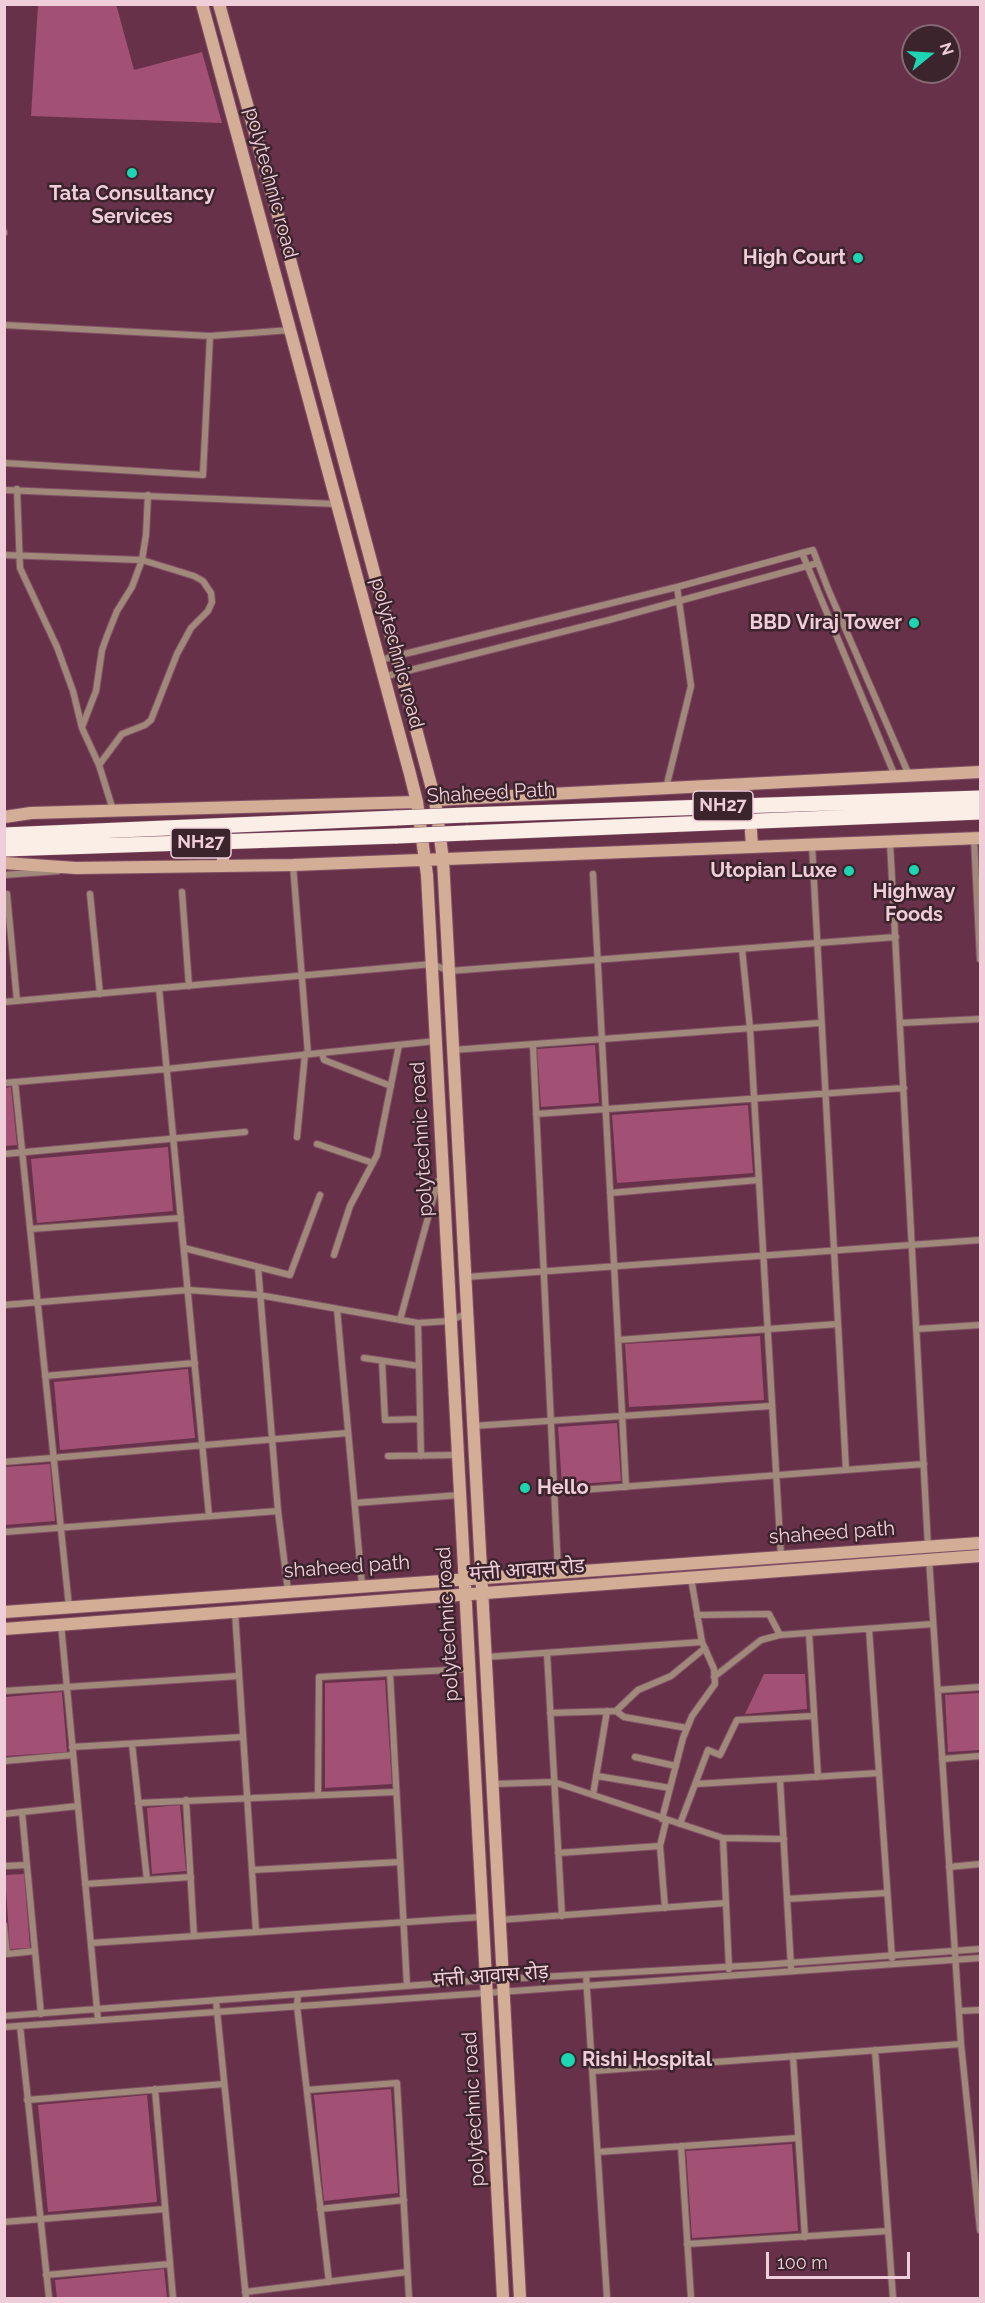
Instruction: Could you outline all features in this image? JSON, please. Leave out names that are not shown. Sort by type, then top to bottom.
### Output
[{"type":"highway","name":"Shaheed Path","points":[[4,835],[466,815],[981,798]]},
{"type":"highway","name":"Shaheed Path","points":[[4,849],[397,836],[981,812]]},
{"type":"street","name":"polytechnic road","points":[[202,4],[417,801],[425,860],[451,1297],[450,1321],[503,2298]]},
{"type":"street","points":[[219,4],[435,800],[443,860],[520,2298]]},
{"type":"street","points":[[4,325],[210,336],[291,330]]},
{"type":"street","points":[[4,464],[203,475],[210,336]]},
{"type":"street","points":[[17,489],[20,568],[57,647],[73,691],[82,728],[99,765],[113,810]]},
{"type":"street","points":[[4,490],[337,504]]},
{"type":"street","points":[[82,728],[96,691],[104,643],[117,611],[132,587],[142,560],[148,495]]},
{"type":"street","points":[[345,534],[363,529]]},
{"type":"street","points":[[379,660],[677,587],[813,550],[909,776]]},
{"type":"street","points":[[802,553],[895,776]]},
{"type":"street","points":[[4,555],[142,560],[194,576],[202,581],[211,593],[212,602],[208,611],[191,628],[177,654],[151,720],[122,734],[99,765]]},
{"type":"street","points":[[383,677],[818,563]]},
{"type":"street","points":[[666,788],[691,686],[681,600],[677,587]]},
{"type":"street","points":[[435,800],[666,788],[749,790],[895,776],[981,772]]},
{"type":"street","points":[[4,815],[113,810],[222,812],[417,801]]},
{"type":"street","points":[[751,831],[752,848]]},
{"type":"street","points":[[4,863],[76,868],[293,865],[977,839],[981,959]]},
{"type":"street","points":[[890,842],[928,1547],[955,1960],[961,2044],[981,2230]]},
{"type":"street","points":[[812,845],[846,1470]]},
{"type":"street","points":[[223,849],[223,866]]},
{"type":"street","points":[[293,865],[307,1054],[297,1137]]},
{"type":"street","points":[[4,875],[39,874],[76,868]]},
{"type":"street","points":[[593,874],[626,1487]]},
{"type":"street","points":[[182,892],[189,986]]},
{"type":"street","points":[[7,894],[17,1001]]},
{"type":"street","points":[[90,894],[100,994]]},
{"type":"street","points":[[4,1002],[432,964],[449,971],[896,938]]},
{"type":"street","points":[[742,949],[750,1028],[781,1556]]},
{"type":"street","points":[[159,988],[209,1516]]},
{"type":"street","points":[[900,1023],[981,1019]]},
{"type":"street","points":[[453,1050],[820,1023]]},
{"type":"street","points":[[4,1083],[167,1069],[436,1041]]},
{"type":"street","points":[[334,1255],[350,1206],[376,1155],[399,1045]]},
{"type":"street","points":[[532,1045],[545,1271],[558,1571]]},
{"type":"street","points":[[322,1053],[324,1060],[391,1086]]},
{"type":"street","points":[[15,1082],[69,1607]]},
{"type":"street","points":[[536,1114],[904,1088]]},
{"type":"street","points":[[4,1154],[244,1131]]},
{"type":"street","points":[[317,1144],[373,1163]]},
{"type":"street","points":[[610,1193],[758,1180]]},
{"type":"street","points":[[400,1320],[438,1181],[444,1182]]},
{"type":"street","points":[[184,1248],[290,1275],[320,1194]]},
{"type":"street","points":[[30,1229],[181,1218]]},
{"type":"street","points":[[465,1276],[981,1240]]},
{"type":"street","points":[[258,1267],[278,1511],[288,1591]]},
{"type":"street","points":[[4,1305],[188,1290],[259,1294],[418,1323],[450,1321],[468,1312]]},
{"type":"street","points":[[337,1309],[362,1586]]},
{"type":"street","points":[[418,1323],[421,1456]]},
{"type":"street","points":[[618,1340],[838,1324]]},
{"type":"street","points":[[917,1329],[981,1325]]},
{"type":"street","points":[[364,1358],[419,1366]]},
{"type":"street","points":[[382,1361],[385,1420],[420,1419]]},
{"type":"street","points":[[45,1376],[195,1363]]},
{"type":"street","points":[[473,1426],[771,1406]]},
{"type":"street","points":[[4,1462],[348,1433]]},
{"type":"street","points":[[388,1456],[458,1455]]},
{"type":"street","points":[[555,1492],[924,1464]]},
{"type":"street","points":[[355,1503],[460,1495]]},
{"type":"street","points":[[4,1532],[278,1511]]},
{"type":"street","name":"shaheed path","points":[[4,1612],[558,1571],[981,1543]]},
{"type":"street","name":"मंत्ती आवास रोड","points":[[4,1629],[981,1556]]},
{"type":"street","points":[[665,1908],[660,1846],[670,1788],[687,1728],[715,1684],[714,1669],[704,1645],[690,1578]]},
{"type":"street","points":[[235,1611],[256,1932]]},
{"type":"street","points":[[697,1615],[769,1614],[780,1635]]},
{"type":"street","points":[[61,1624],[98,2020]]},
{"type":"street","points":[[714,1677],[761,1641],[780,1635],[933,1624]]},
{"type":"street","points":[[869,1629],[892,1964]]},
{"type":"street","points":[[809,1633],[818,1777]]},
{"type":"street","points":[[486,1657],[704,1645]]},
{"type":"street","points":[[616,1711],[638,1690],[671,1676],[704,1645]]},
{"type":"street","points":[[547,1653],[562,1916]]},
{"type":"street","points":[[318,1795],[319,1677],[470,1669]]},
{"type":"street","points":[[390,1673],[407,1986]]},
{"type":"street","points":[[4,1691],[239,1676]]},
{"type":"street","points":[[938,1690],[981,1687]]},
{"type":"street","points":[[593,1795],[607,1711]]},
{"type":"street","points":[[550,1713],[616,1711],[624,1717],[687,1728]]},
{"type":"street","points":[[680,1824],[708,1750],[720,1755],[737,1720],[814,1716]]},
{"type":"street","points":[[72,1747],[243,1737]]},
{"type":"street","points":[[132,1744],[147,1880]]},
{"type":"street","points":[[4,1761],[73,1755]]},
{"type":"street","points":[[942,1759],[981,1756]]},
{"type":"street","points":[[635,1757],[676,1766]]},
{"type":"street","points":[[696,1784],[879,1773]]},
{"type":"street","points":[[597,1776],[670,1788]]},
{"type":"street","points":[[780,1779],[791,1972]]},
{"type":"street","points":[[492,1784],[554,1782],[723,1838],[784,1839]]},
{"type":"street","points":[[138,1803],[396,1792]]},
{"type":"street","points":[[186,1800],[194,1936]]},
{"type":"street","points":[[4,1814],[78,1806]]},
{"type":"street","points":[[22,1812],[41,2014]]},
{"type":"street","points":[[723,1838],[729,1976]]},
{"type":"street","points":[[558,1853],[660,1846]]},
{"type":"street","points":[[252,1870],[400,1862]]},
{"type":"street","points":[[949,1867],[981,1864]]},
{"type":"street","points":[[4,1866],[27,1865]]},
{"type":"street","points":[[85,1884],[191,1877]]},
{"type":"street","points":[[787,1899],[887,1893]]},
{"type":"street","points":[[500,1920],[726,1903]]},
{"type":"street","points":[[91,1942],[483,1917]]},
{"type":"street","points":[[4,1925],[7,1954],[35,1952]]},
{"type":"street","points":[[4,2016],[407,1986],[487,1987],[586,1975],[981,1949]]},
{"type":"street","name":"मंत्ती आवास रोड़","points":[[4,2027],[297,2006],[503,1985],[587,1986],[981,1958]]},
{"type":"street","points":[[586,1975],[607,2298]]},
{"type":"street","points":[[298,1994],[297,2006],[328,2282]]},
{"type":"street","points":[[216,2001],[245,2295],[407,2272]]},
{"type":"street","points":[[959,2011],[981,2010]]},
{"type":"street","points":[[20,2026],[49,2298]]},
{"type":"street","points":[[593,2071],[961,2044]]},
{"type":"street","points":[[875,2050],[893,2298]]},
{"type":"street","points":[[793,2056],[805,2236]]},
{"type":"street","points":[[307,2090],[397,2083],[409,2298]]},
{"type":"street","points":[[27,2100],[224,2084]]},
{"type":"street","points":[[154,2090],[173,2298]]},
{"type":"street","points":[[598,2152],[798,2138]]},
{"type":"street","points":[[681,2146],[691,2298]]},
{"type":"street","points":[[320,2209],[404,2200]]},
{"type":"street","points":[[4,2222],[165,2209]]},
{"type":"street","points":[[687,2244],[888,2231]]},
{"type":"street","points":[[46,2275],[170,2264]]},
{"type":"shaded area","points":[[116,4],[134,70],[202,52],[222,123],[31,116],[38,5]]},
{"type":"shaded area","points":[[595,1045],[599,1103],[541,1107],[537,1049]]},
{"type":"shaded area","points":[[11,1087],[17,1145],[5,1146],[5,1088]]},
{"type":"shaded area","points":[[748,1105],[753,1173],[617,1183],[612,1115]]},
{"type":"shaded area","points":[[168,1147],[173,1211],[37,1223],[31,1159]]},
{"type":"shaded area","points":[[760,1336],[764,1400],[629,1407],[625,1344]]},
{"type":"shaded area","points":[[188,1369],[195,1438],[60,1450],[54,1382]]},
{"type":"shaded area","points":[[617,1423],[621,1481],[562,1485],[558,1427]]},
{"type":"shaded area","points":[[50,1464],[55,1521],[5,1525],[5,1467]]},
{"type":"shaded area","points":[[764,1674],[805,1674],[807,1709],[745,1714]]},
{"type":"shaded area","points":[[385,1680],[392,1784],[325,1788],[325,1683]]},
{"type":"shaded area","points":[[62,1692],[67,1752],[5,1756],[5,1697]]},
{"type":"shaded area","points":[[980,1693],[980,1750],[948,1752],[945,1695]]},
{"type":"shaded area","points":[[180,1805],[186,1871],[152,1874],[147,1808]]},
{"type":"shaded area","points":[[24,1874],[30,1948],[10,1949],[5,1875]]},
{"type":"shaded area","points":[[391,2089],[398,2193],[324,2201],[314,2095]]},
{"type":"shaded area","points":[[147,2095],[157,2202],[48,2212],[38,2105]]},
{"type":"shaded area","points":[[792,2144],[798,2231],[692,2238],[686,2151]]},
{"type":"shaded area","points":[[164,2269],[167,2298],[57,2298],[55,2280]]},
{"type":"place","name":"Tata Consultancy Services","points":[[132,173]]},
{"type":"place","name":"High Court","points":[[858,258]]},
{"type":"place","name":"BBD Viraj Tower","points":[[914,623]]},
{"type":"place","name":"Highway Foods","points":[[914,870]]},
{"type":"place","name":"Utopian Luxe","points":[[849,871]]},
{"type":"place","name":"Hello","points":[[525,1488]]},
{"type":"place","name":"Rishi Hospital","points":[[568,2060]]}]
